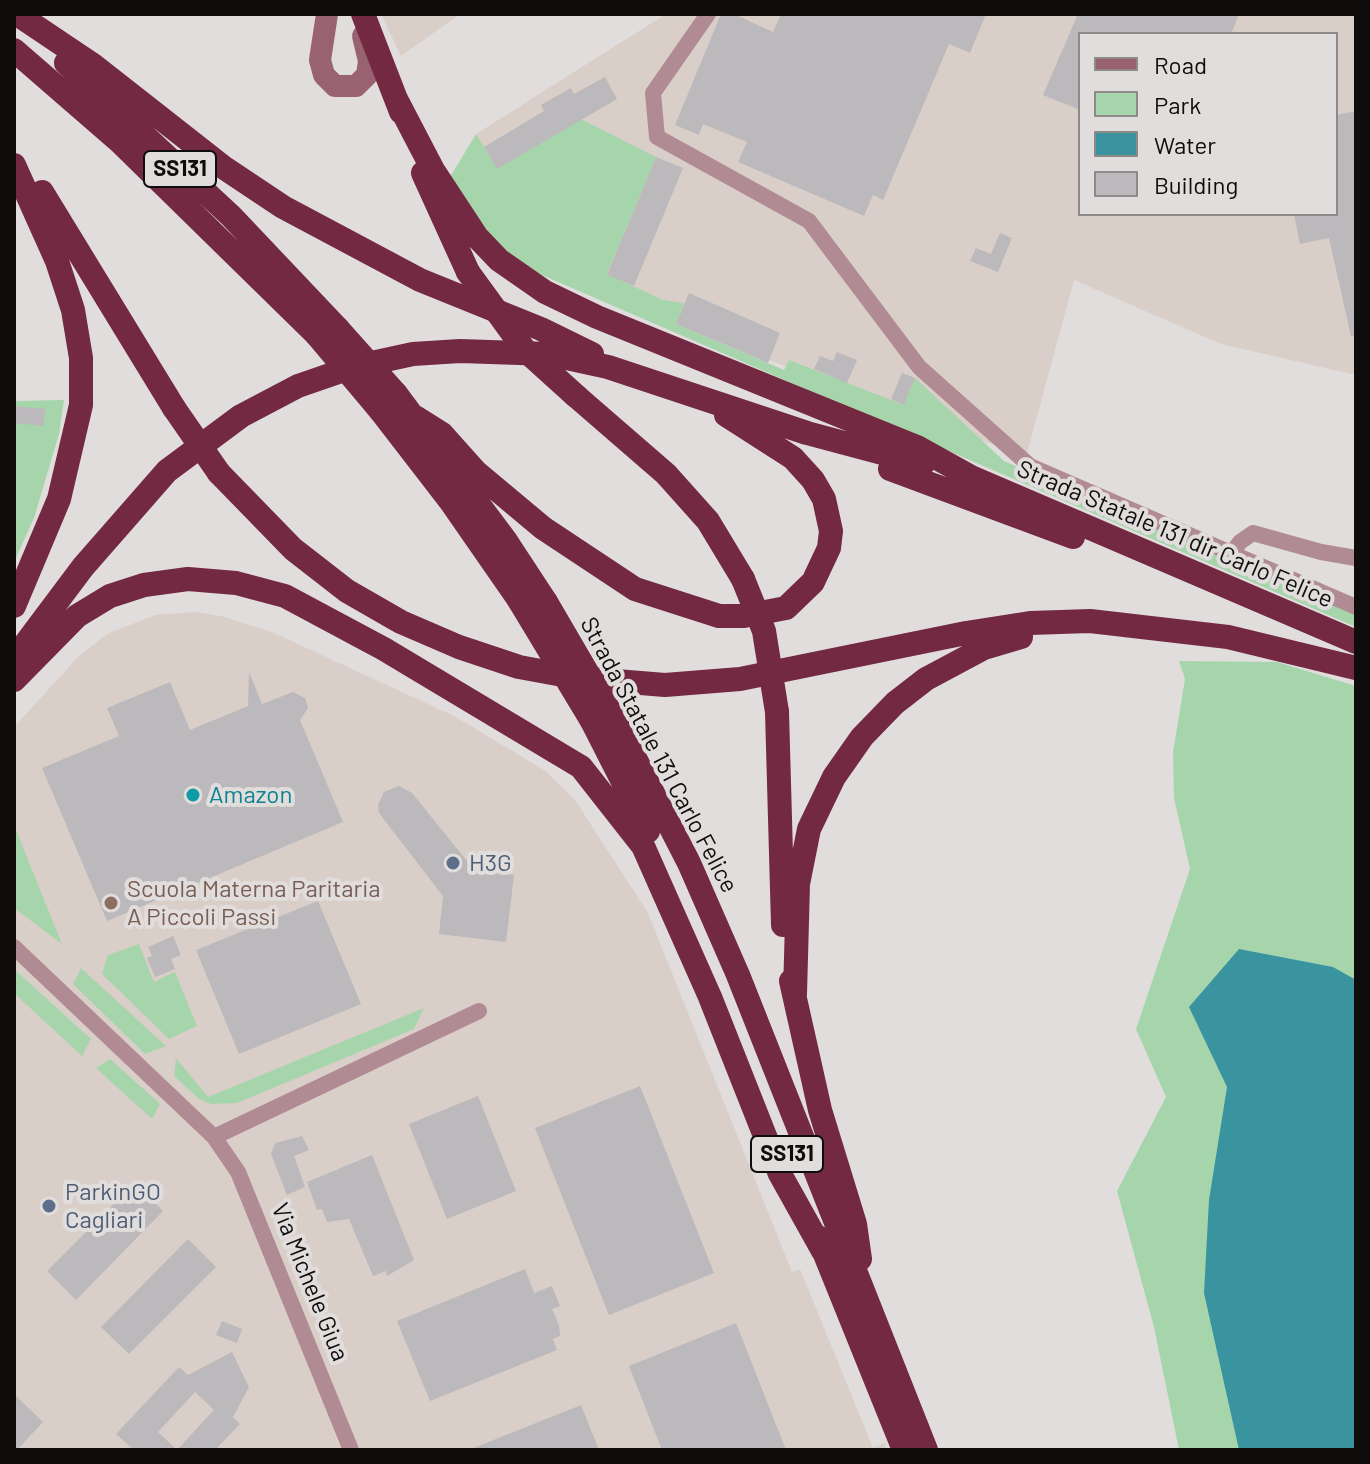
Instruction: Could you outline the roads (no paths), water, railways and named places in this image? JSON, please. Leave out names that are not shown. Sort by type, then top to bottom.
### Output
[{"type":"highway","points":[[361,14],[435,205],[468,272],[524,349],[666,474],[708,521],[743,579],[764,631],[777,712],[780,890],[785,963],[795,994],[820,1110],[855,1224],[865,1295]]},
{"type":"highway","points":[[16,16],[93,65],[223,167],[283,207],[420,280],[541,329],[637,376]]},
{"type":"highway","name":"Strada Statale 131 Carlo Felice","points":[[16,16],[231,216],[388,402],[451,502],[519,600],[592,721],[698,933],[904,1450]]},
{"type":"highway","name":"Strada Statale 131 Carlo Felice","points":[[14,50],[120,142],[327,332]]},
{"type":"highway","points":[[396,99],[433,170],[477,237],[499,260],[545,292],[597,317],[917,447],[971,477]]},
{"type":"highway","points":[[14,155],[37,185],[174,408],[219,473],[293,549],[347,591],[401,622],[459,647],[519,667],[579,678],[665,685],[740,679],[1030,623],[1125,622],[1282,647],[1356,668]]},
{"type":"highway","points":[[14,165],[57,261],[73,310],[81,358],[81,405],[59,499],[14,606]]},
{"type":"highway","points":[[14,659],[83,567],[167,471],[241,416],[298,386],[353,367],[413,354],[460,351],[548,354],[637,376],[807,433],[971,477]]},
{"type":"highway","points":[[415,417],[442,434],[476,472],[543,528],[635,589],[719,616],[744,616],[786,608],[813,582],[829,548],[831,531],[824,499],[813,480],[793,458],[697,396]]},
{"type":"highway","name":"Strada Statale 131 Carlo Felice","points":[[388,402],[415,417],[546,602],[619,727],[689,863],[738,975],[926,1450]]},
{"type":"highway","points":[[807,433],[888,468],[1119,555],[1356,654]]},
{"type":"highway","name":"Strada Statale 131 dir Carlo Felice","points":[[971,477],[1356,642]]},
{"type":"highway","points":[[14,680],[77,616],[110,596],[144,585],[188,579],[236,583],[285,596],[322,615],[531,734],[581,767],[643,846],[716,1012],[780,1174],[823,1251]]},
{"type":"highway","points":[[795,994],[796,908],[809,829],[834,777],[862,737],[895,703],[945,667],[1007,641],[1059,630],[1163,628]]},
{"type":"main road","points":[[327,14],[320,52],[321,67],[329,81],[342,88],[362,81],[369,68],[361,14]]},
{"type":"street","points":[[708,14],[653,93],[657,137],[809,221],[919,367],[1030,466],[1356,607]]},
{"type":"street","points":[[1231,554],[1240,542],[1253,533],[1356,558]]},
{"type":"street","name":"Via Michele Giua","points":[[14,947],[214,1137],[238,1172],[351,1450]]},
{"type":"street","points":[[214,1137],[479,1011]]},
{"type":"water","points":[[1239,949],[1333,967],[1356,980],[1356,1450],[1239,1450],[1204,1293],[1209,1200],[1227,1087],[1189,1007]]},
{"type":"place","name":"Amazon","points":[[193,795]]},
{"type":"place","name":"H3G","points":[[453,863]]},
{"type":"place","name":"Scuola Materna Paritaria A Piccoli Passi","points":[[111,903]]},
{"type":"place","name":"ParkinGO Cagliari","points":[[49,1206]]}]
